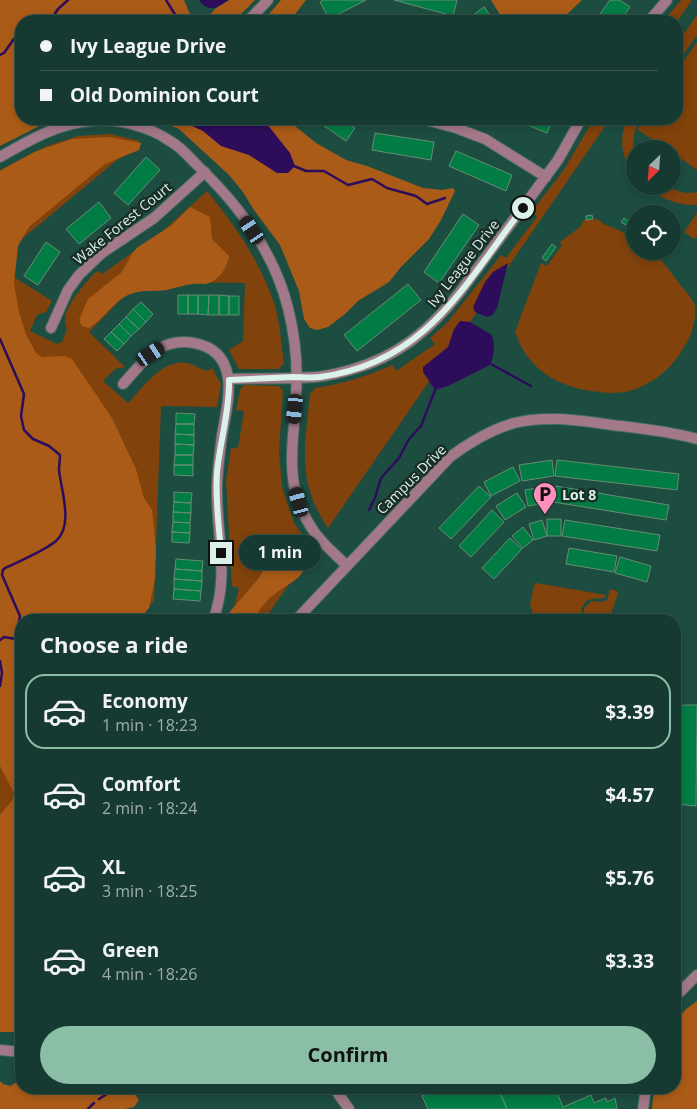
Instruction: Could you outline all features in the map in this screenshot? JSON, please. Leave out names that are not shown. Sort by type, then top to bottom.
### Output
[{"type":"street","points":[[254,15],[268,0]]},
{"type":"street","points":[[654,15],[667,0]]},
{"type":"street","points":[[0,157],[53,130],[67,125]]},
{"type":"street","points":[[139,125],[170,140],[205,172],[243,215],[262,245],[278,279],[288,307],[294,337],[296,377],[291,459],[293,479],[299,502],[315,533],[347,566]]},
{"type":"street","points":[[461,125],[546,177]]},
{"type":"street","name":"Ivy League Drive","points":[[229,380],[317,377],[358,368],[398,351],[412,341],[444,312],[546,177],[578,125]]},
{"type":"street","name":"Wake Forest Court","points":[[50,328],[68,290],[90,265],[110,247],[154,218],[205,172]]},
{"type":"street","points":[[122,384],[151,354],[173,342],[198,344],[211,350],[221,359],[226,368],[229,380],[229,393],[217,471],[221,591],[215,614]]},
{"type":"street","name":"Campus Drive","points":[[302,614],[450,457],[472,441],[494,430],[515,423],[538,419],[562,419],[654,430],[697,439]]},
{"type":"street","points":[[681,991],[697,975]]},
{"type":"street","points":[[0,1050],[15,1051]]},
{"type":"street","points":[[339,1094],[350,1109]]},
{"type":"street","points":[[643,1109],[645,1094]]},
{"type":"shaded area","points":[[0,0],[184,0],[191,15],[15,15],[15,125],[41,125],[0,146]]},
{"type":"shaded area","points":[[199,0],[229,0],[217,7],[210,8],[206,7]]},
{"type":"shaded area","points":[[229,0],[255,0],[240,15],[210,15]]},
{"type":"shaded area","points":[[281,0],[306,0],[295,15],[268,15]]},
{"type":"shaded area","points":[[491,0],[582,0],[566,15],[500,15]]},
{"type":"shaded area","points":[[681,0],[692,0],[682,15],[668,15]]},
{"type":"shaded area","points":[[697,15],[697,35],[683,55],[683,35]]},
{"type":"shaded area","points":[[697,42],[697,170],[681,159],[681,140],[653,140],[637,129],[640,125],[683,125],[683,62]]},
{"type":"shaded area","points":[[169,125],[294,125],[316,143],[346,160],[367,166],[423,188],[442,190],[453,188],[455,191],[441,220],[429,239],[389,282],[358,301],[328,327],[317,330],[310,328],[304,319],[299,291],[280,245],[229,175],[179,129]]},
{"type":"shaded area","points":[[190,125],[268,125],[290,153],[295,166],[288,173],[277,173],[249,155],[221,146],[203,131]]},
{"type":"shaded area","points":[[590,125],[606,125],[328,528],[311,495],[307,479],[305,447],[310,394],[315,388],[355,379],[392,365],[396,371],[435,344],[430,338],[446,324],[501,255],[506,258],[537,217],[532,211],[563,171]]},
{"type":"shaded area","points":[[625,125],[637,125],[634,140],[626,140],[626,161],[622,142]]},
{"type":"shaded area","points":[[110,134],[140,141],[17,243],[12,276],[52,301],[46,312],[37,315],[30,331],[57,344],[62,342],[67,329],[65,319],[69,306],[93,275],[97,271],[102,274],[163,231],[207,191],[237,231],[262,274],[277,313],[284,363],[279,369],[239,369],[229,350],[243,341],[245,283],[156,282],[128,292],[89,332],[125,367],[115,369],[103,381],[128,403],[154,375],[170,365],[179,363],[188,363],[207,371],[212,368],[221,384],[217,407],[161,406],[154,600],[144,614],[15,614],[15,1029],[0,1028],[0,170],[47,146],[78,136]]},
{"type":"shaded area","points":[[109,137],[141,143],[139,150],[105,164],[29,227],[18,246],[14,283],[19,312],[26,334],[36,353],[42,357],[65,356],[72,359],[112,418],[136,469],[144,498],[152,510],[156,549],[155,579],[149,608],[144,614],[15,614],[15,1032],[0,1032],[0,815],[13,799],[14,793],[0,766],[0,171],[34,152],[72,139]]},
{"type":"shaded area","points":[[681,192],[697,192],[697,205],[683,204],[659,195],[681,195]]},
{"type":"shaded area","points":[[190,207],[210,217],[212,239],[229,256],[227,265],[220,276],[207,284],[133,293],[123,298],[89,328],[82,326],[79,320],[88,299],[122,272],[133,252],[138,247],[172,225]]},
{"type":"shaded area","points":[[697,213],[697,236],[694,239],[684,232]]},
{"type":"shaded area","points":[[597,219],[625,233],[626,260],[661,260],[694,303],[695,320],[693,328],[682,351],[666,371],[652,381],[633,390],[606,393],[572,387],[559,382],[548,376],[528,357],[515,332],[541,263],[547,266],[562,245],[560,242],[580,227],[584,220]]},
{"type":"shaded area","points":[[508,263],[497,308],[493,315],[487,317],[475,312],[473,307],[485,282],[493,272]]},
{"type":"shaded area","points":[[460,321],[470,322],[492,335],[494,346],[490,365],[448,386],[435,390],[423,372],[423,367],[448,347],[454,329]]},
{"type":"shaded area","points":[[244,385],[279,386],[283,391],[279,451],[282,487],[294,523],[313,550],[268,614],[232,614],[239,588],[232,586],[226,480],[231,448],[238,448],[244,411],[236,410],[240,390]]},
{"type":"shaded area","points":[[298,541],[303,554],[303,571],[294,581],[267,600],[257,614],[228,614],[259,578],[277,547],[283,542]]},
{"type":"shaded area","points":[[536,583],[606,595],[606,597],[589,599],[581,609],[582,614],[533,614],[530,605]]},
{"type":"shaded area","points":[[610,589],[617,591],[618,594],[611,614],[584,614],[584,608],[592,601],[602,602],[607,600]]},
{"type":"shaded area","points":[[697,1001],[697,1109],[652,1109],[653,1094],[681,1094],[681,1015]]},
{"type":"shaded area","points":[[0,1081],[10,1086],[15,1083],[15,1094],[135,1094],[139,1100],[134,1107],[125,1109],[0,1109]]},
{"type":"building","points":[[323,0],[366,0],[337,15],[327,15],[320,2]]},
{"type":"building","points":[[394,0],[457,0],[453,15]]},
{"type":"building","points":[[610,0],[620,0],[630,7],[624,15],[599,15]]},
{"type":"building","points":[[484,7],[490,15],[473,15]]},
{"type":"building","points":[[323,125],[350,125],[355,128],[346,141]]},
{"type":"building","points":[[528,125],[550,125],[547,133]]},
{"type":"building","points":[[375,133],[434,142],[431,160],[372,150]]},
{"type":"building","points":[[456,151],[512,175],[506,191],[449,166]]},
{"type":"building","points":[[146,157],[160,170],[128,205],[114,193]]},
{"type":"building","points":[[99,202],[111,218],[79,244],[66,229]]},
{"type":"building","points":[[463,214],[479,225],[439,283],[424,272]]},
{"type":"building","points":[[592,215],[593,219],[586,220],[586,216]]},
{"type":"building","points":[[624,218],[626,220],[626,225],[621,222]]},
{"type":"building","points":[[46,242],[60,252],[38,285],[24,276]]},
{"type":"building","points":[[552,244],[556,247],[546,261],[542,258]]},
{"type":"building","points":[[408,284],[421,300],[357,351],[344,335]]},
{"type":"building","points":[[178,295],[188,295],[188,314],[178,314]]},
{"type":"building","points":[[188,295],[198,295],[198,314],[188,314]]},
{"type":"building","points":[[198,295],[209,295],[208,315],[198,314]]},
{"type":"building","points":[[209,295],[219,295],[219,315],[208,315]]},
{"type":"building","points":[[219,295],[229,296],[229,315],[219,315]]},
{"type":"building","points":[[229,296],[239,296],[239,315],[229,315]]},
{"type":"building","points":[[141,302],[153,314],[146,322],[133,309]]},
{"type":"building","points":[[133,309],[146,322],[139,329],[126,317]]},
{"type":"building","points":[[126,317],[139,329],[131,336],[119,324]]},
{"type":"building","points":[[119,324],[131,336],[124,344],[111,332]]},
{"type":"building","points":[[111,332],[124,344],[117,351],[104,339]]},
{"type":"building","points":[[176,413],[195,414],[194,424],[176,424]]},
{"type":"building","points":[[176,424],[194,424],[194,435],[175,434]]},
{"type":"building","points":[[175,434],[194,435],[194,445],[175,444]]},
{"type":"building","points":[[175,444],[194,445],[193,455],[175,455]]},
{"type":"building","points":[[175,455],[193,455],[193,465],[174,465]]},
{"type":"building","points":[[552,460],[554,476],[522,481],[519,465]]},
{"type":"building","points":[[557,460],[679,474],[677,490],[555,476]]},
{"type":"building","points":[[174,465],[193,465],[193,476],[174,475]]},
{"type":"building","points":[[513,467],[520,481],[491,496],[484,482]]},
{"type":"building","points":[[479,486],[491,497],[451,539],[439,528]]},
{"type":"building","points":[[549,486],[552,502],[528,506],[525,490]]},
{"type":"building","points":[[556,486],[669,505],[666,520],[553,502]]},
{"type":"building","points":[[174,492],[192,493],[191,503],[174,502]]},
{"type":"building","points":[[517,493],[526,507],[505,520],[496,506]]},
{"type":"building","points":[[174,502],[191,503],[191,513],[173,512]]},
{"type":"building","points":[[492,510],[504,522],[471,557],[459,546]]},
{"type":"building","points":[[173,512],[191,513],[190,523],[173,522]]},
{"type":"building","points":[[547,519],[561,519],[561,536],[547,536]]},
{"type":"building","points":[[542,520],[547,536],[534,540],[529,524]]},
{"type":"building","points":[[565,520],[660,535],[657,551],[562,536]]},
{"type":"building","points":[[173,522],[190,523],[190,533],[172,532]]},
{"type":"building","points":[[523,527],[533,540],[523,548],[512,536]]},
{"type":"building","points":[[172,532],[190,533],[189,543],[172,542]]},
{"type":"building","points":[[510,538],[522,549],[494,579],[482,568]]},
{"type":"building","points":[[569,548],[617,556],[614,572],[566,564]]},
{"type":"building","points":[[620,557],[651,566],[647,582],[615,573]]},
{"type":"building","points":[[176,559],[203,561],[202,571],[175,569]]},
{"type":"building","points":[[175,569],[202,571],[202,581],[174,579]]},
{"type":"building","points":[[174,579],[202,581],[201,591],[174,589]]},
{"type":"building","points":[[174,589],[201,591],[200,601],[173,599]]},
{"type":"building","points":[[697,705],[696,806],[681,805],[681,706]]},
{"type":"building","points":[[426,1094],[501,1094],[507,1109],[428,1109],[422,1096]]},
{"type":"building","points":[[501,1094],[558,1094],[563,1107],[591,1095],[594,1103],[606,1098],[607,1102],[615,1098],[617,1109],[507,1109]]},
{"type":"waterway","points":[[54,15],[68,0]]},
{"type":"waterway","points":[[166,0],[175,15]]},
{"type":"waterway","points":[[0,55],[4,53],[15,37]]},
{"type":"waterway","points":[[294,166],[306,171],[324,171],[348,185],[372,179],[387,188],[416,196],[427,204],[445,198]]},
{"type":"waterway","points":[[0,339],[24,394],[21,416],[24,430],[33,439],[49,446],[60,455],[59,470],[65,507],[64,526],[56,541],[39,552],[5,568],[2,575]]},
{"type":"waterway","points":[[491,364],[531,386]]},
{"type":"waterway","points":[[369,510],[381,478],[399,458],[409,439],[421,426],[435,390]]},
{"type":"waterway","points":[[2,575],[19,614]]},
{"type":"waterway","points":[[0,640],[4,637],[15,639]]},
{"type":"waterway","points":[[0,661],[2,673],[0,686]]},
{"type":"waterway","points":[[99,1099],[107,1094]]},
{"type":"waterway","points":[[88,1109],[94,1103]]},
{"type":"place","name":"Lot 8","points":[[545,515]]},
{"type":"route","points":[[221,553],[217,512],[217,471],[229,393],[229,380],[317,377],[358,368],[398,351],[428,328],[444,312],[523,208]]}]
